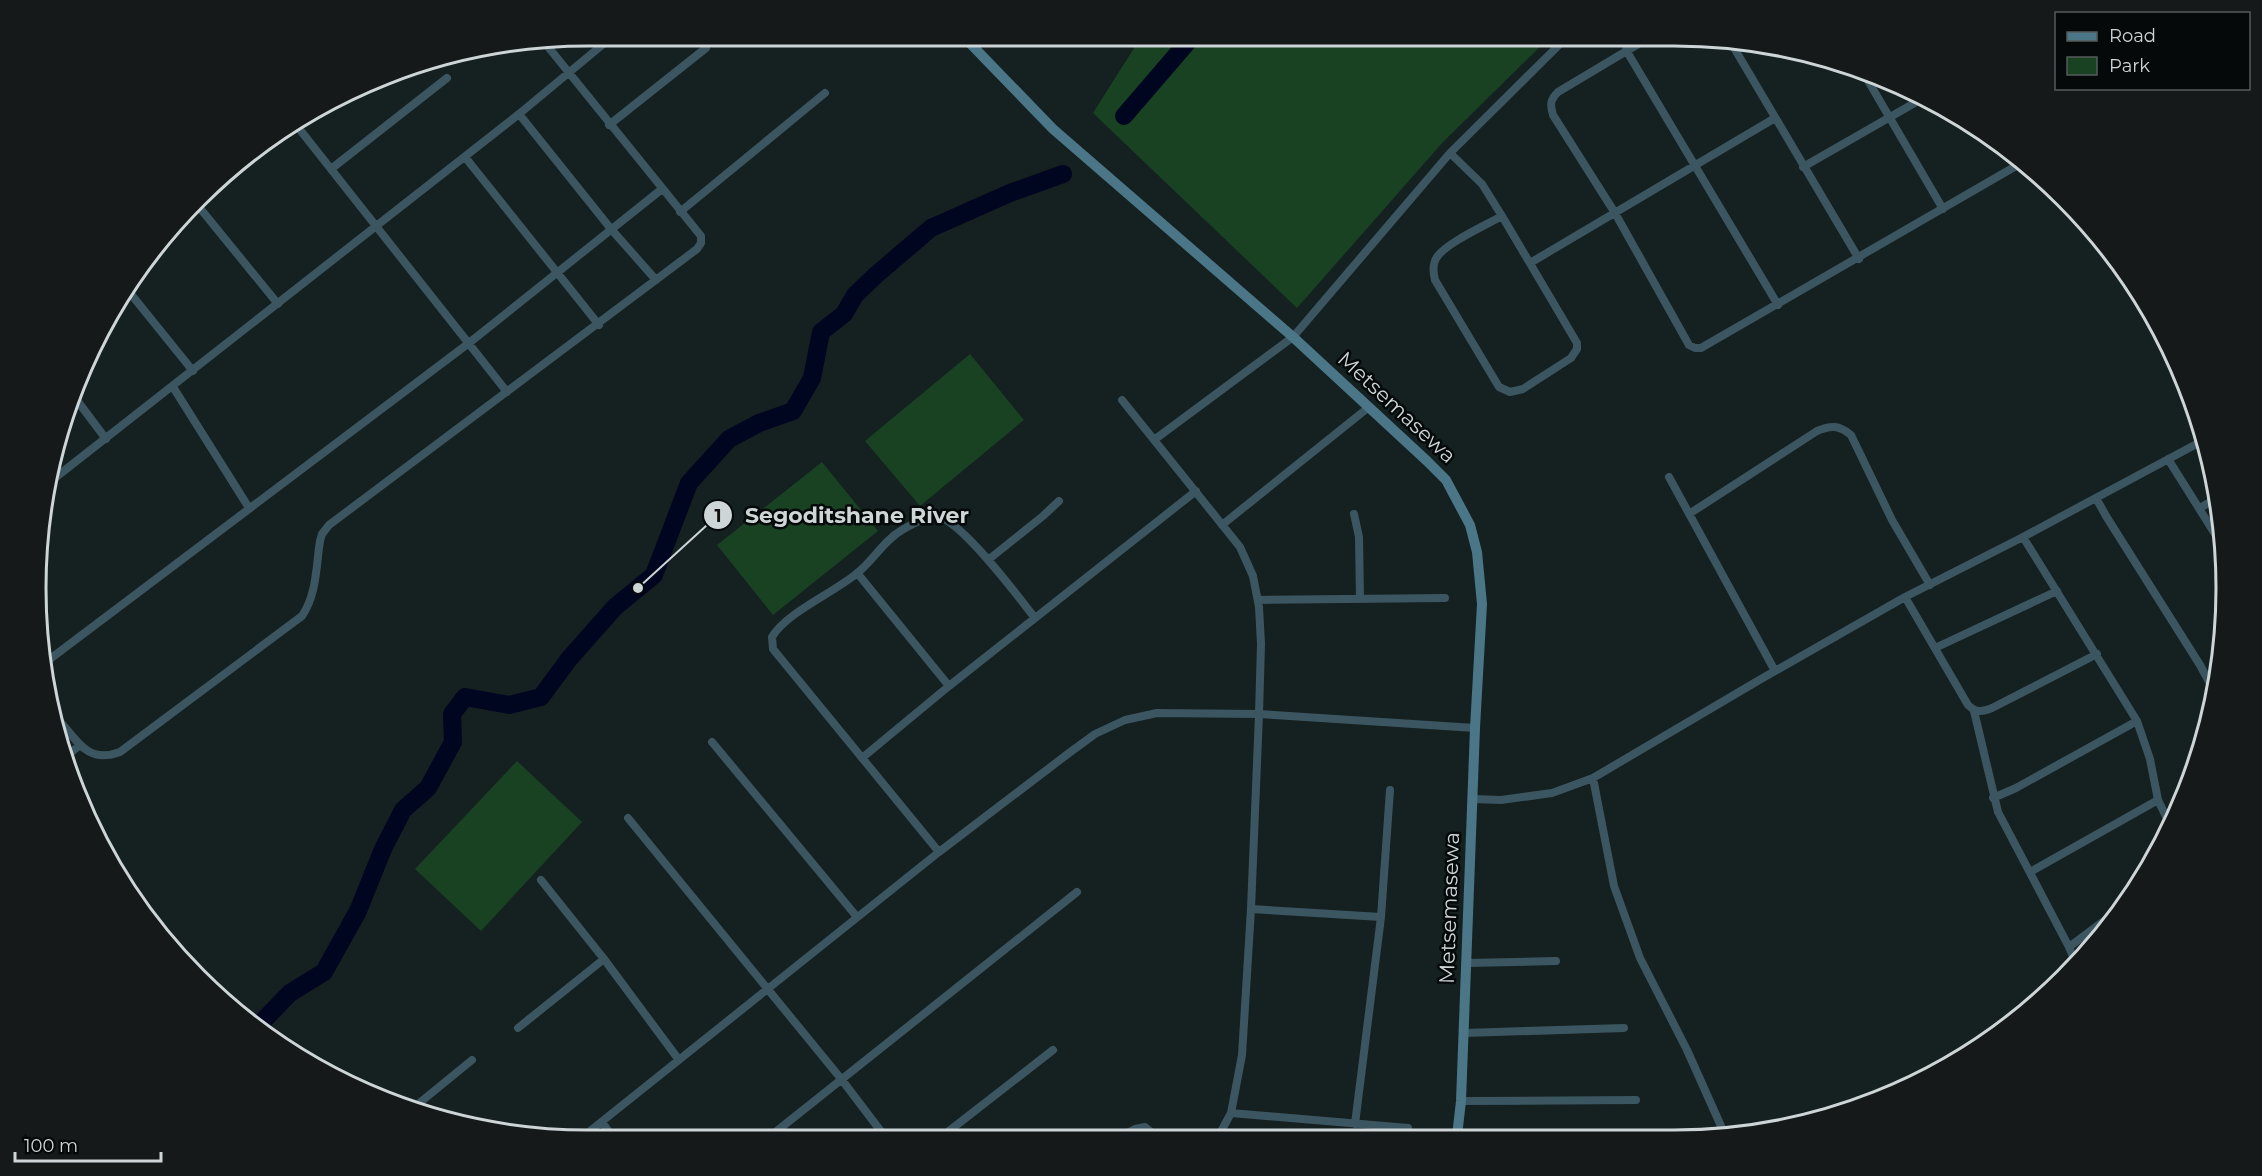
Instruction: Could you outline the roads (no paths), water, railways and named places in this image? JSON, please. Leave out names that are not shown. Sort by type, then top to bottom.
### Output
[{"type":"street","points":[[59,475],[465,157],[601,46]]},
{"type":"street","name":"Metsemasewa","points":[[973,46],[1053,129],[1293,337],[1446,480],[1470,525],[1477,552],[1482,604],[1461,1101],[1458,1130]]},
{"type":"street","points":[[1154,440],[1293,337],[1450,153],[1558,46]]},
{"type":"street","points":[[1633,46],[1558,92],[1551,98],[1550,105],[1553,115],[1615,213],[1689,345],[1695,348],[1701,348],[1859,259],[2014,167]]},
{"type":"street","points":[[65,727],[86,750],[102,756],[120,752],[302,616],[309,606],[313,592],[320,541],[329,525],[698,249],[701,236],[549,48]]},
{"type":"street","points":[[609,125],[706,48]]},
{"type":"street","points":[[1626,50],[1778,305]]},
{"type":"street","points":[[1736,50],[1859,259]]},
{"type":"street","points":[[331,169],[447,78]]},
{"type":"street","points":[[1870,84],[1943,209]]},
{"type":"street","points":[[680,212],[825,93]]},
{"type":"street","points":[[1803,167],[1916,103]]},
{"type":"street","points":[[519,114],[610,229],[656,280]]},
{"type":"street","points":[[1530,263],[1775,118]]},
{"type":"street","points":[[300,130],[507,392]]},
{"type":"street","points":[[1450,153],[1482,184],[1502,216],[1577,343],[1577,349],[1571,358],[1523,389],[1510,392],[1499,387],[1435,280],[1433,270],[1437,257],[1447,247],[1502,216]]},
{"type":"street","points":[[465,157],[599,325]]},
{"type":"street","points":[[51,658],[469,343],[662,189]]},
{"type":"street","points":[[201,209],[278,304]]},
{"type":"street","points":[[132,296],[193,371]]},
{"type":"street","points":[[173,387],[249,508]]},
{"type":"street","points":[[1122,400],[1240,547],[1253,576],[1258,600],[1261,644],[1259,714],[1242,1055],[1231,1113],[1222,1130]]},
{"type":"street","points":[[79,403],[106,439]]},
{"type":"street","points":[[1222,525],[1369,407]]},
{"type":"street","points":[[1689,514],[1817,431],[1836,426],[1851,435],[1892,520],[1930,585]]},
{"type":"street","points":[[1473,799],[1501,800],[1552,793],[1593,778],[1905,597],[2196,444]]},
{"type":"street","points":[[2168,459],[2212,528]]},
{"type":"street","points":[[1669,477],[1775,671]]},
{"type":"street","points":[[862,758],[949,686],[1196,491]]},
{"type":"street","points":[[2097,498],[2208,679]]},
{"type":"street","points":[[988,560],[1059,501]]},
{"type":"street","points":[[2200,508],[2209,503]]},
{"type":"street","points":[[1354,514],[1359,537],[1360,599]]},
{"type":"street","points":[[939,852],[779,657],[771,643],[776,631],[785,622],[858,574],[884,544],[902,530],[924,520],[938,517],[952,523],[988,560],[1035,618]]},
{"type":"street","points":[[2023,537],[2137,721],[2150,759],[2158,800],[2165,815]]},
{"type":"street","points":[[858,574],[949,686]]},
{"type":"street","points":[[1935,648],[2056,591]]},
{"type":"street","points":[[1905,597],[1968,705],[1974,711],[1998,812],[2072,955]]},
{"type":"street","points":[[1258,600],[1445,598]]},
{"type":"street","points":[[1974,711],[1983,712],[1992,708],[2097,654]]},
{"type":"street","points":[[592,1130],[939,852],[1068,753],[1095,734],[1125,720],[1157,713],[1259,714],[1475,728]]},
{"type":"street","points":[[1993,798],[2016,788],[2137,721]]},
{"type":"street","points":[[712,742],[856,917]]},
{"type":"street","points":[[72,752],[80,745]]},
{"type":"street","points":[[1593,778],[1614,886],[1621,907],[1640,958],[1687,1050],[1721,1127]]},
{"type":"street","points":[[1355,1124],[1382,917],[1390,790]]},
{"type":"street","points":[[2030,872],[2158,800]]},
{"type":"street","points":[[628,818],[842,1080],[880,1130]]},
{"type":"street","points":[[540,880],[604,959],[679,1060]]},
{"type":"street","points":[[778,1130],[1077,892]]},
{"type":"street","points":[[1251,909],[1382,917]]},
{"type":"street","points":[[2069,947],[2097,926]]},
{"type":"street","points":[[518,1028],[604,959]]},
{"type":"street","points":[[1467,963],[1556,961]]},
{"type":"street","points":[[1464,1034],[1624,1028]]},
{"type":"street","points":[[950,1130],[1053,1050]]},
{"type":"street","points":[[419,1102],[472,1060]]},
{"type":"street","points":[[1461,1101],[1636,1100]]},
{"type":"street","points":[[1231,1113],[1408,1128]]},
{"type":"street","points":[[602,1122],[608,1130]]},
{"type":"street","points":[[1134,1130],[1145,1127],[1149,1130]]},
{"type":"waterway","points":[[1124,116],[1184,46]]},
{"type":"waterway","points":[[263,1021],[290,993],[324,972],[358,911],[383,849],[403,810],[428,788],[453,742],[452,714],[465,697],[509,705],[541,697],[569,659],[615,607],[654,575],[689,483],[729,439],[759,423],[793,411],[812,378],[821,332],[844,314],[855,295],[931,228],[1010,193],[1063,174]]},
{"type":"place","name":"Segoditshane River","points":[[638,588]]}]
